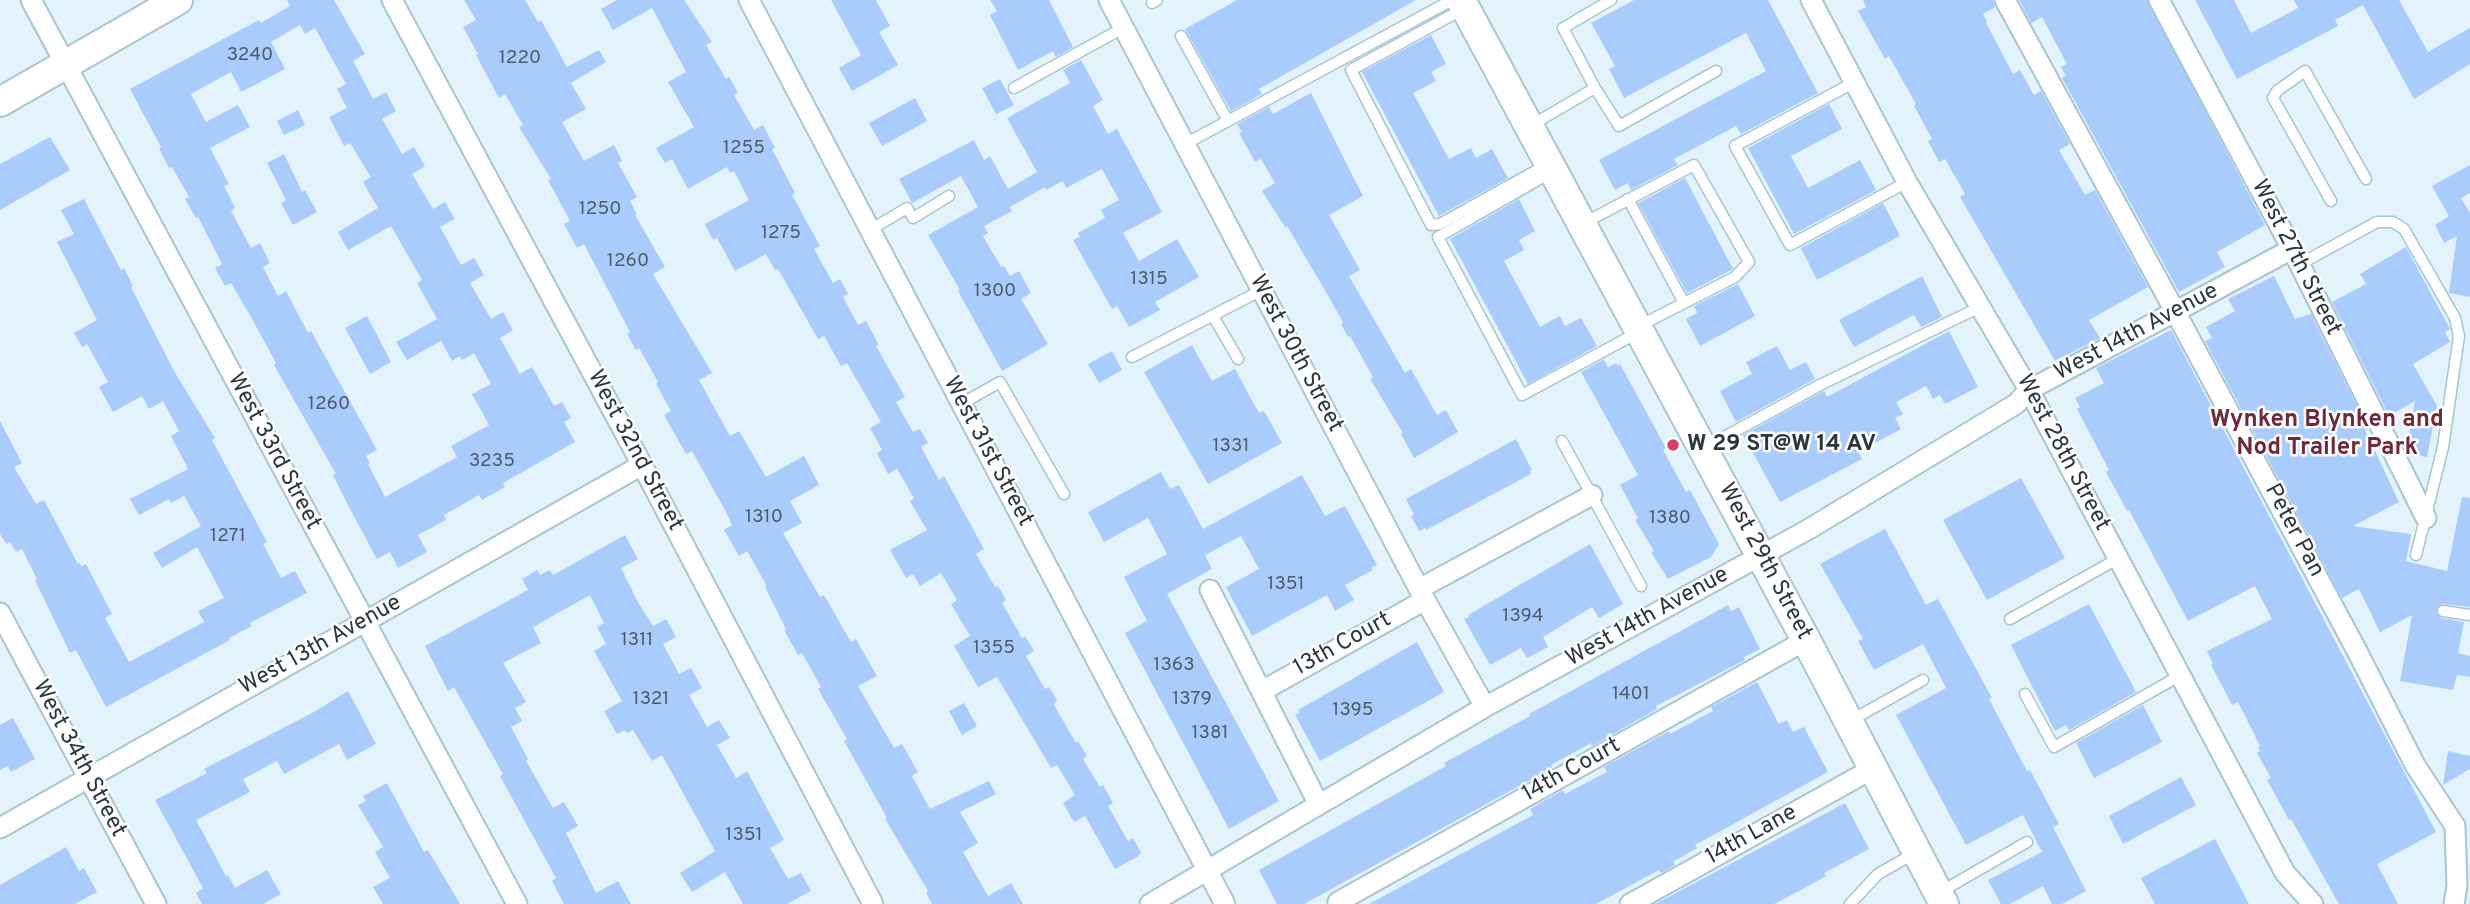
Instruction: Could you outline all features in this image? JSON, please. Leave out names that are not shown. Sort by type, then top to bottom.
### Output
[{"type":"street","name":"West 33rd Street","points":[[31,0],[517,904]]},
{"type":"street","points":[[0,102],[178,0]]},
{"type":"street","name":"West 32nd Street","points":[[392,0],[642,465],[873,904]]},
{"type":"street","name":"West 31st Street","points":[[749,0],[1225,904]]},
{"type":"street","name":"West 30th Street","points":[[1109,0],[1422,594],[1485,707]]},
{"type":"street","name":"West 28th Street","points":[[1811,0],[1907,182],[2029,390],[2285,873],[2313,904]]},
{"type":"street","name":"Peter Pan","points":[[2005,0],[2176,313],[2416,765],[2462,827]]},
{"type":"street","name":"West 27th Street","points":[[2160,0],[2296,257],[2426,518]]},
{"type":"street","name":"West 29th Street","points":[[1459,3],[1529,126],[1806,640],[1941,899]]},
{"type":"street","name":"West 14th Avenue","points":[[1150,904],[1485,707],[1760,556],[2016,404],[2029,390],[2176,313],[2296,257]]},
{"type":"street","name":"West 13th Avenue","points":[[0,828],[642,465]]},
{"type":"street","name":"13th Court","points":[[1262,691],[1592,495]]},
{"type":"street","points":[[1210,590],[1320,805]]},
{"type":"street","name":"West 34th Street","points":[[0,613],[156,904]]},
{"type":"street","name":"14th Court","points":[[1339,903],[1806,640]]},
{"type":"street","name":"14th Lane","points":[[1630,904],[1874,768]]},
{"type":"street","points":[[2455,904],[2462,827]]},
{"type":"lane","points":[[1611,0],[1563,27],[1595,88],[1619,126],[1716,71]]},
{"type":"lane","points":[[1185,144],[1459,3]]},
{"type":"lane","points":[[1459,3],[1351,69],[1431,225],[1440,224],[1551,167]]},
{"type":"lane","points":[[1014,88],[1123,28]]},
{"type":"lane","points":[[1181,36],[1228,121]]},
{"type":"lane","points":[[2331,201],[2273,98],[2277,91],[2305,71],[2366,179]]},
{"type":"lane","points":[[1855,82],[1735,146],[1790,245],[1907,182]]},
{"type":"lane","points":[[1529,126],[1595,88]]},
{"type":"lane","points":[[1551,167],[1438,237],[1522,395],[1735,277],[1749,262],[1694,165],[1582,224]]},
{"type":"lane","points":[[870,230],[907,208],[913,218],[949,196]]},
{"type":"lane","points":[[1628,200],[1684,303]]},
{"type":"lane","name":"West 14th Avenue","points":[[2296,257],[2377,222],[2393,222],[2404,229],[2455,318],[2459,336],[2443,447],[2416,555]]},
{"type":"lane","points":[[1132,357],[1262,290]]},
{"type":"lane","points":[[1703,449],[1820,385],[1980,307]]},
{"type":"lane","points":[[1213,316],[1238,359]]},
{"type":"lane","points":[[961,404],[1000,382],[1063,494]]},
{"type":"lane","points":[[1562,441],[1641,586]]},
{"type":"lane","points":[[2010,619],[2119,558]]},
{"type":"lane","points":[[2443,611],[2470,615]]},
{"type":"lane","points":[[2025,694],[2054,747],[2181,674]]},
{"type":"lane","points":[[1849,721],[1923,680]]},
{"type":"lane","points":[[1941,899],[2027,842]]},
{"type":"lane","points":[[1850,904],[1878,874],[1917,852]]},
{"type":"building","points":[[287,0],[334,0],[365,54],[353,61],[373,99],[386,92],[396,111],[382,119],[402,154],[414,147],[425,166],[412,174],[433,209],[445,202],[455,219],[440,227],[461,265],[474,258],[484,275],[470,283],[491,319],[503,312],[513,330],[500,338],[520,374],[532,367],[554,406],[562,402],[571,418],[564,422],[575,442],[503,483],[505,487],[482,500],[479,495],[444,515],[446,520],[418,535],[427,552],[398,568],[390,552],[377,559],[333,475],[336,474],[274,365],[276,363],[251,317],[231,283],[225,286],[215,268],[222,264],[198,217],[196,218],[185,199],[189,197],[172,167],[169,168],[159,148],[161,147],[130,89],[290,6]],"holes":[[[300,25],[305,34],[315,28],[346,84],[337,89],[347,108],[329,117],[344,146],[350,143],[371,177],[363,182],[378,208],[338,232],[348,250],[391,226],[422,280],[417,283],[437,319],[396,342],[407,360],[441,341],[452,361],[460,356],[462,360],[474,353],[491,384],[472,394],[489,425],[451,446],[457,457],[385,497],[366,456],[377,450],[286,291],[278,296],[263,267],[270,263],[260,243],[251,248],[231,211],[235,208],[224,186],[229,184],[210,148],[250,127],[238,105],[206,122],[191,94],[231,72],[241,92],[285,69],[271,42]]]},
{"type":"building","points":[[464,0],[525,0],[538,22],[541,20],[567,67],[599,50],[606,62],[571,83],[586,109],[562,122],[584,161],[614,145],[622,161],[618,163],[637,197],[630,201],[637,214],[635,215],[665,267],[653,274],[712,373],[699,380],[730,436],[739,431],[766,477],[804,456],[819,485],[790,501],[802,523],[783,533],[820,597],[824,595],[851,642],[856,639],[877,676],[858,686],[894,748],[902,744],[918,772],[912,776],[930,809],[989,781],[996,794],[960,812],[978,843],[963,852],[988,896],[1011,883],[1023,904],[932,904],[926,893],[928,891],[885,819],[887,818],[844,741],[847,739],[818,689],[821,687],[802,653],[798,655],[784,630],[786,629],[765,587],[767,586],[747,551],[739,556],[724,530],[732,525],[726,512],[692,451],[686,454],[664,415],[671,411],[656,384],[658,382],[639,348],[636,350],[627,334],[630,332],[584,244],[577,248],[564,224],[570,221],[548,180],[551,179],[519,127],[523,125],[505,94],[499,98],[476,55],[478,54],[463,27],[476,20]]},
{"type":"building","points":[[617,0],[684,0],[712,42],[706,45],[726,79],[729,77],[738,93],[734,95],[754,130],[763,125],[795,193],[792,195],[820,246],[814,249],[833,283],[840,279],[848,294],[843,297],[858,325],[866,321],[879,345],[876,346],[905,397],[896,402],[913,432],[920,429],[928,443],[921,447],[939,480],[944,476],[984,549],[976,554],[995,587],[998,586],[1006,600],[1002,603],[1022,638],[1025,636],[1034,651],[1026,656],[1045,689],[1049,687],[1057,700],[1054,705],[1076,743],[1078,741],[1087,756],[1083,759],[1113,803],[1108,806],[1128,841],[1133,838],[1141,853],[1137,857],[1115,869],[1085,816],[1074,822],[1063,803],[1075,795],[1057,765],[1051,768],[997,677],[978,687],[954,646],[970,636],[951,604],[957,600],[941,573],[920,586],[913,574],[906,578],[890,550],[927,530],[910,501],[914,498],[897,469],[888,474],[877,453],[882,450],[870,428],[881,422],[847,363],[841,366],[824,336],[818,339],[778,269],[775,270],[766,254],[735,271],[717,238],[713,240],[705,224],[749,200],[734,171],[730,173],[727,167],[688,189],[672,159],[665,163],[656,148],[694,127],[668,82],[686,72],[652,8],[613,30],[601,9]]},
{"type":"building","points":[[831,0],[876,0],[890,26],[879,32],[898,65],[852,91],[839,68],[861,55]]},
{"type":"building","points":[[990,0],[1049,0],[1073,47],[1056,57],[1053,51],[1018,70],[990,15],[997,11]]},
{"type":"building","points":[[1237,0],[1416,0],[1259,89],[1262,94],[1231,111],[1185,29]]},
{"type":"building","points":[[1634,0],[1768,0],[1818,93],[1741,134],[1736,126],[1674,159],[1678,165],[1631,190],[1628,183],[1615,190],[1599,160],[1766,71],[1746,33],[1624,98],[1609,69],[1615,66],[1591,23]]},
{"type":"building","points":[[1863,0],[1993,0],[1995,7],[1983,14],[2013,74],[2020,70],[2034,95],[2041,91],[2070,144],[2059,150],[2085,195],[2095,190],[2148,287],[2089,320],[2100,338],[2055,361],[1960,197],[1965,194],[1945,159],[1939,162],[1928,141],[1932,139],[1914,106],[1916,104],[1889,56],[1885,59],[1858,11],[1866,7]]},
{"type":"building","points":[[2019,0],[2147,0],[2265,225],[2217,252],[2225,267],[2179,292],[2062,78],[2066,76],[2061,67],[2067,64],[2042,17],[2031,23]]},
{"type":"building","points":[[2195,0],[2234,0],[2251,33],[2298,8],[2294,0],[2399,0],[2428,52],[2470,28],[2470,64],[2414,99],[2363,5],[2335,20],[2338,26],[2237,79]]},
{"type":"building","points":[[1431,35],[1446,64],[1431,72],[1436,81],[1413,93],[1449,159],[1471,148],[1476,158],[1492,149],[1508,178],[1439,216],[1362,72]]},
{"type":"building","points":[[1081,60],[1103,100],[1093,106],[1108,134],[1117,129],[1162,212],[1123,233],[1139,261],[1177,239],[1199,277],[1155,302],[1160,310],[1129,327],[1117,306],[1112,309],[1073,240],[1080,237],[1078,233],[1105,218],[1101,210],[1119,200],[1102,169],[1066,188],[1063,181],[1046,190],[1045,187],[1010,207],[1012,211],[984,226],[988,233],[983,236],[1001,267],[1004,266],[1010,276],[1019,271],[1031,293],[1021,299],[1048,344],[1002,371],[928,235],[978,207],[961,176],[912,203],[899,179],[974,140],[984,160],[990,156],[1008,189],[1037,172],[1007,118],[1070,83],[1063,70]]},
{"type":"building","points":[[1000,79],[1014,105],[996,114],[982,88]]},
{"type":"building","points":[[1311,93],[1363,196],[1329,215],[1360,270],[1349,276],[1405,373],[1411,369],[1437,415],[1446,410],[1458,432],[1414,458],[1401,434],[1403,433],[1370,379],[1373,377],[1341,324],[1343,322],[1287,226],[1285,227],[1262,191],[1275,183],[1261,159],[1255,162],[1239,133],[1242,132],[1237,124],[1269,107],[1273,114]]},
{"type":"building","points":[[915,98],[927,121],[882,146],[869,123]]},
{"type":"building","points":[[1829,104],[1842,129],[1791,156],[1808,188],[1860,160],[1876,190],[1794,234],[1748,148]]},
{"type":"building","points":[[298,110],[305,125],[284,135],[277,121]]},
{"type":"building","points":[[50,137],[70,170],[0,210],[0,164]]},
{"type":"building","points":[[284,154],[302,192],[305,190],[317,212],[293,225],[281,203],[286,200],[267,163]]},
{"type":"building","points":[[2470,165],[2470,193],[2461,198],[2470,213],[2470,297],[2449,293],[2457,236],[2444,243],[2435,225],[2449,216],[2432,186]]},
{"type":"building","points":[[1685,178],[1733,269],[1687,293],[1638,203]]},
{"type":"building","points":[[84,199],[121,270],[124,268],[174,371],[215,438],[212,440],[267,542],[263,544],[281,578],[295,571],[307,593],[250,623],[252,626],[229,638],[230,640],[106,707],[76,650],[70,653],[22,549],[16,552],[10,542],[6,544],[0,534],[0,421],[22,463],[14,467],[36,504],[44,500],[78,564],[86,564],[112,614],[105,618],[129,662],[204,622],[198,611],[224,598],[197,547],[162,568],[153,553],[201,526],[184,496],[171,503],[169,499],[139,515],[130,499],[188,469],[171,436],[179,431],[163,401],[149,409],[142,396],[113,412],[99,387],[108,382],[87,344],[82,347],[74,333],[97,320],[57,242],[74,234],[61,210]]},
{"type":"building","points":[[1519,199],[1535,231],[1519,240],[1524,250],[1504,261],[1540,327],[1560,316],[1565,326],[1581,318],[1597,346],[1528,384],[1450,239]]},
{"type":"building","points":[[1883,203],[1900,236],[1817,280],[1801,248]]},
{"type":"building","points":[[2406,247],[2450,329],[2445,332],[2450,342],[2413,364],[2437,406],[2427,457],[2407,453],[2406,450],[2415,401],[2389,416],[2332,302],[2366,284],[2360,274]]},
{"type":"building","points":[[1922,276],[1942,317],[1921,327],[1914,315],[1854,347],[1839,320]]},
{"type":"building","points":[[2274,276],[2295,319],[2311,314],[2368,428],[2365,430],[2399,502],[2353,526],[2411,534],[2406,561],[2447,571],[2462,497],[2470,498],[2470,607],[2443,604],[2438,606],[2436,611],[2441,618],[2464,622],[2458,653],[2470,656],[2470,677],[2457,675],[2453,690],[2400,681],[2412,615],[2380,632],[2359,589],[2342,598],[2205,341],[2212,338],[2206,327],[2235,311],[2228,299]]},
{"type":"building","points":[[1738,284],[1755,316],[1700,346],[1686,319],[1697,313],[1694,306]]},
{"type":"building","points":[[367,316],[391,362],[370,374],[345,328]]},
{"type":"building","points":[[2171,330],[2436,832],[2377,864],[2398,904],[2339,904],[2267,780],[2271,778],[2257,753],[2260,746],[2238,702],[2232,705],[2211,665],[2213,664],[2207,651],[2272,619],[2255,586],[2188,621],[2106,472],[2109,470],[2077,409],[2080,407],[2075,398],[2104,383],[2096,368]]},
{"type":"building","points":[[1949,331],[1978,387],[1945,404],[1940,395],[1933,399],[1926,386],[1896,402],[1903,414],[1895,418],[1901,429],[1858,452],[1862,459],[1780,502],[1743,435],[1824,391],[1827,397]]},
{"type":"building","points":[[1192,345],[1212,381],[1235,369],[1259,413],[1264,411],[1282,443],[1208,484],[1144,372]]},
{"type":"building","points":[[1777,346],[1790,370],[1806,362],[1815,379],[1736,422],[1720,391],[1752,374],[1746,362]]},
{"type":"building","points":[[1112,351],[1122,370],[1099,383],[1088,364]]},
{"type":"building","points":[[1604,359],[1608,367],[1620,364],[1666,448],[1663,450],[1686,492],[1690,490],[1719,544],[1711,557],[1668,579],[1651,552],[1654,551],[1635,520],[1638,518],[1620,485],[1638,475],[1581,372]]},
{"type":"building","points":[[1516,439],[1532,470],[1531,474],[1426,530],[1425,528],[1419,531],[1406,499]]},
{"type":"building","points":[[1161,472],[1170,489],[1179,485],[1203,529],[1302,475],[1325,516],[1345,506],[1377,565],[1371,568],[1373,570],[1345,585],[1354,600],[1335,611],[1327,595],[1252,636],[1226,587],[1259,569],[1241,536],[1205,555],[1212,569],[1167,594],[1279,801],[1229,829],[1125,633],[1147,621],[1124,577],[1167,554],[1148,518],[1104,542],[1088,512]]},
{"type":"building","points":[[2021,478],[2065,558],[1987,600],[1943,520]]},
{"type":"building","points":[[1885,529],[1926,605],[1938,599],[1992,698],[1989,699],[2027,771],[2030,770],[2059,824],[2053,827],[2086,891],[2062,904],[2052,904],[2043,886],[2010,904],[2001,904],[1988,880],[2042,852],[2023,815],[1966,845],[1896,715],[1946,688],[1923,644],[1874,670],[1858,641],[1863,639],[1820,564]]},
{"type":"building","points":[[625,535],[638,559],[621,568],[639,604],[653,626],[666,619],[676,637],[663,644],[679,674],[691,668],[702,688],[689,695],[707,727],[719,720],[730,738],[717,745],[736,778],[747,771],[784,840],[770,848],[788,879],[801,873],[811,891],[787,904],[743,904],[725,872],[692,892],[680,873],[715,851],[662,755],[652,761],[633,730],[617,734],[604,711],[622,701],[594,651],[606,644],[597,627],[604,623],[590,595],[533,627],[541,643],[503,663],[526,702],[515,708],[522,721],[511,727],[528,759],[526,761],[553,808],[564,802],[578,826],[566,833],[596,893],[618,881],[631,904],[564,904],[552,881],[556,878],[500,776],[503,774],[454,687],[448,691],[425,646],[528,590],[522,579],[537,570],[540,575],[550,570],[553,575]]},
{"type":"building","points":[[1590,544],[1623,604],[1599,618],[1592,607],[1543,637],[1548,647],[1527,658],[1521,648],[1490,665],[1464,619]]},
{"type":"building","points":[[2089,604],[2136,692],[2069,730],[2066,725],[2055,731],[2011,645]]},
{"type":"building","points":[[1728,605],[1731,611],[1739,607],[1760,649],[1744,657],[1745,660],[1656,706],[1657,709],[1592,746],[1591,743],[1551,765],[1552,768],[1304,904],[1277,904],[1259,870],[1446,766],[1444,763],[1530,716],[1529,714]]},
{"type":"building","points":[[1417,642],[1444,692],[1320,761],[1295,715],[1300,712],[1298,710]]},
{"type":"building","points":[[1757,682],[1779,724],[1787,720],[1793,732],[1804,727],[1828,772],[1695,845],[1697,848],[1673,862],[1675,865],[1661,873],[1659,870],[1596,904],[1369,904],[1533,815],[1530,809],[1563,790],[1565,794],[1607,772],[1604,767],[1669,731],[1670,734],[1713,711],[1711,707]]},
{"type":"building","points":[[348,691],[376,744],[347,760],[339,744],[284,774],[277,761],[243,779],[250,792],[196,820],[235,888],[267,870],[281,894],[263,904],[202,904],[196,893],[203,888],[155,800],[207,773],[204,769],[314,712]]},
{"type":"building","points":[[964,703],[977,726],[962,735],[949,711]]},
{"type":"building","points":[[2143,705],[2162,742],[2094,778],[2076,743]]},
{"type":"building","points":[[13,718],[35,759],[11,772],[8,766],[0,770],[0,725]]},
{"type":"building","points":[[2448,751],[2470,756],[2470,769],[2443,785]]},
{"type":"building","points":[[2181,777],[2196,805],[2123,844],[2109,816]]},
{"type":"building","points":[[387,783],[424,852],[428,850],[460,904],[383,904],[373,887],[390,878],[375,852],[383,847],[358,805],[366,801],[363,796]]},
{"type":"building","points":[[1845,803],[1869,849],[1824,873],[1826,876],[1799,891],[1774,904],[1655,904]]},
{"type":"building","points":[[2215,839],[2249,904],[2155,904],[2141,878]]},
{"type":"building","points":[[66,847],[79,871],[84,868],[97,892],[75,904],[0,904],[0,885]]},
{"type":"place","name":"W 29 ST@W 14 AV","points":[[1673,445]]},
{"type":"district","name":"Wynken Blynken and Nod Trailer Park","points":[[2327,435]]}]
